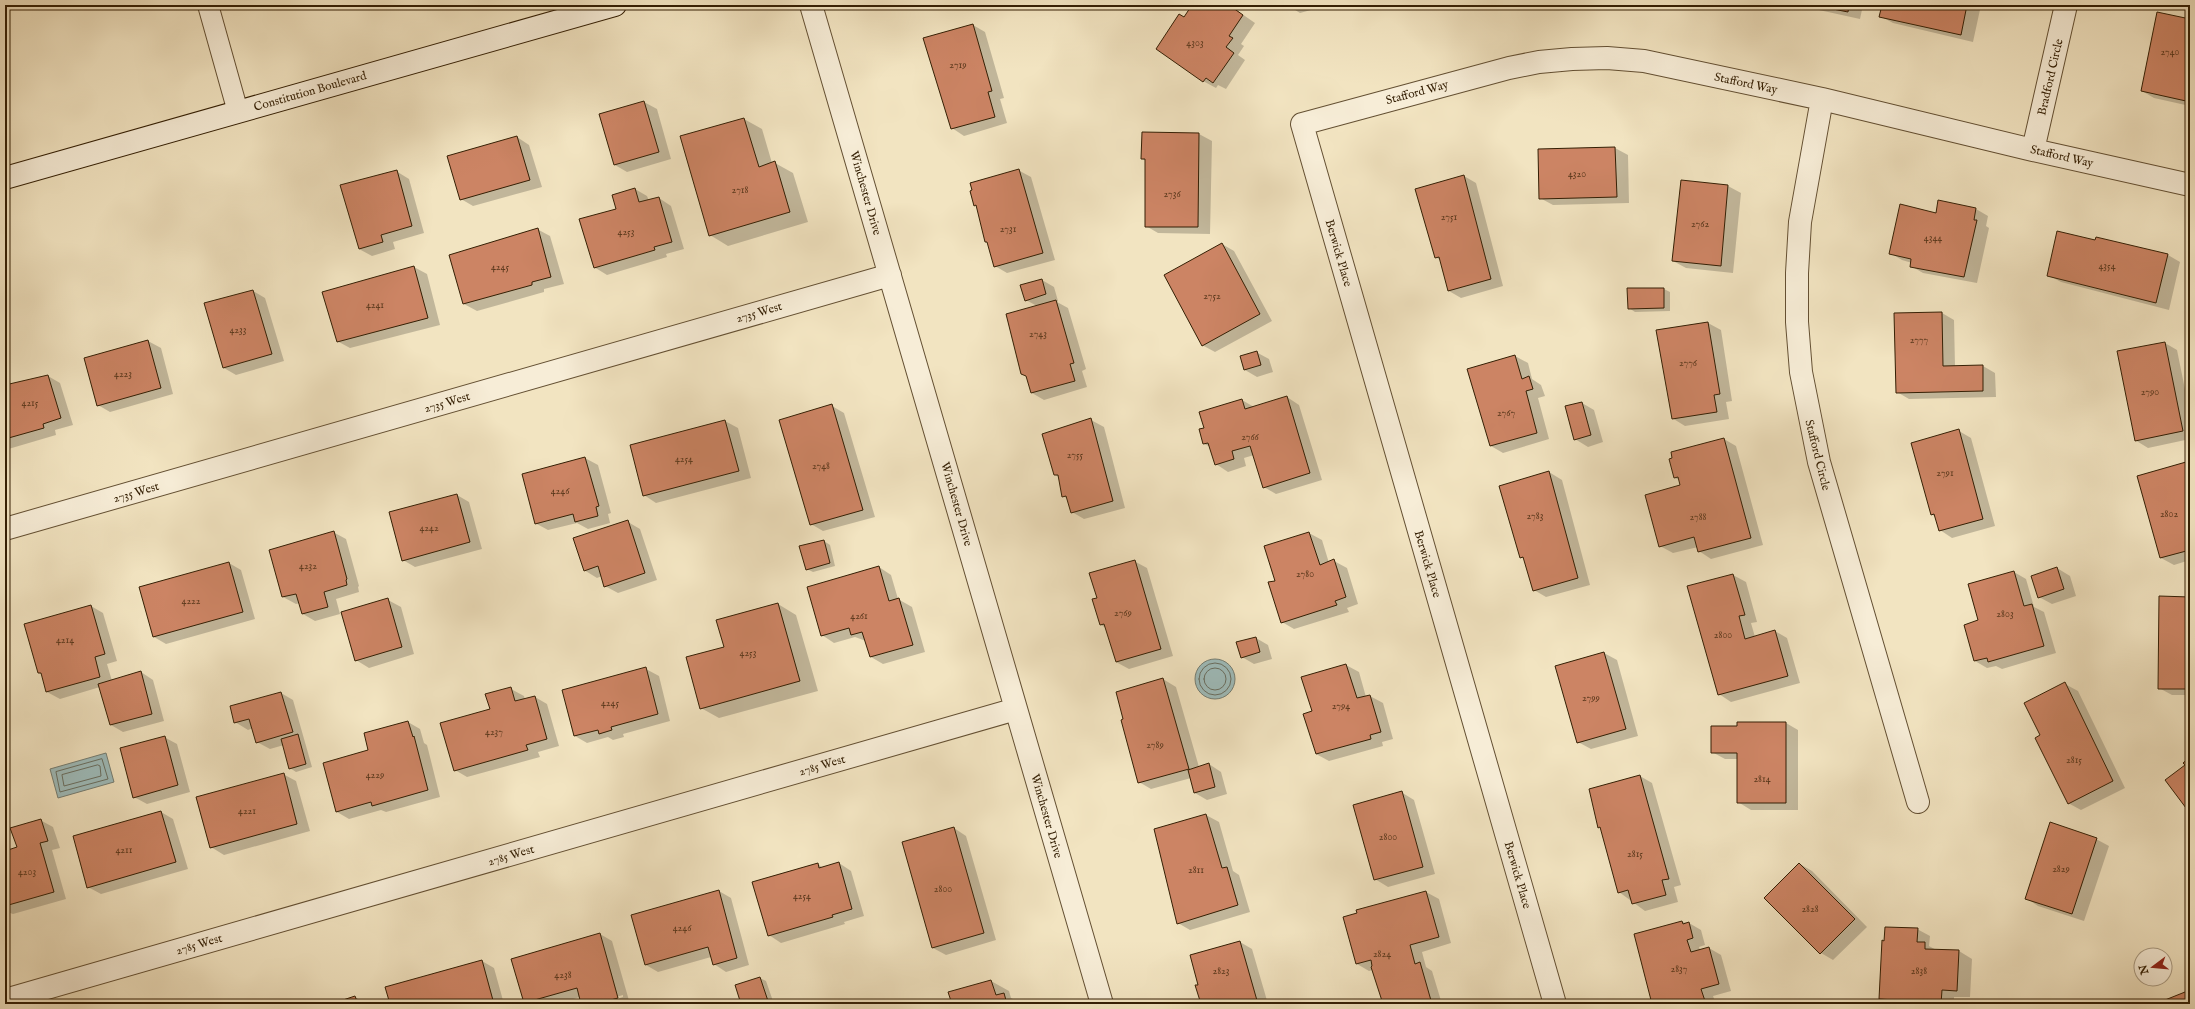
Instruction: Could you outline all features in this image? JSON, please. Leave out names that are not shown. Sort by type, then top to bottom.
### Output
[{"type":"street","name":"Constitution Boulevard","points":[[5,178],[615,5]]},
{"type":"street","name":"Winchester Drive","points":[[811,5],[1102,1004]]},
{"type":"street","name":"Bradford Circle","points":[[2033,150],[2066,5]]},
{"type":"street","name":"Stafford Way","points":[[1302,124],[1494,71],[1539,62],[1607,58],[1644,62],[1822,99],[2033,150],[2190,185]]},
{"type":"street","name":"Stafford Circle","points":[[1822,99],[1800,222],[1797,273],[1797,322],[1801,372],[1819,462],[1918,802]]},
{"type":"street","name":"Berwick Place","points":[[1302,124],[1555,1004]]},
{"type":"street","name":"2735 West","points":[[5,529],[890,274]]},
{"type":"street","name":"2785 West","points":[[5,1000],[1016,709]]},
{"type":"lane","points":[[208,5],[238,112]]},
{"type":"water","points":[[1219,659],[1226,662],[1232,668],[1235,679],[1234,687],[1226,696],[1219,699],[1211,699],[1204,696],[1196,687],[1195,675],[1198,668],[1207,660]]},
{"type":"water","points":[[106,753],[114,782],[58,798],[50,769]]},
{"type":"building","points":[[1192,5],[1229,5],[1243,15],[1229,36],[1233,38],[1226,47],[1234,53],[1213,83],[1206,78],[1203,82],[1156,49],[1179,14],[1184,17]]},
{"type":"building","points":[[1813,5],[1849,5],[1848,12]]},
{"type":"building","points":[[1882,5],[1967,5],[1961,35],[1879,17]]},
{"type":"building","points":[[2157,12],[2190,19],[2190,83],[2186,101],[2141,91]]},
{"type":"building","points":[[973,24],[992,91],[988,92],[995,117],[951,129],[923,38]]},
{"type":"building","points":[[644,101],[659,152],[614,165],[599,114]]},
{"type":"building","points":[[744,118],[759,167],[775,161],[790,212],[709,236],[680,136]]},
{"type":"building","points":[[1142,132],[1199,133],[1198,227],[1145,227],[1145,159],[1141,159]]},
{"type":"building","points":[[517,136],[530,180],[460,200],[447,156]]},
{"type":"building","points":[[1615,147],[1617,197],[1539,199],[1538,149]]},
{"type":"building","points":[[1019,169],[1043,253],[994,267],[987,242],[985,242],[976,205],[974,206],[970,191],[972,190],[970,183]]},
{"type":"building","points":[[397,170],[412,226],[381,235],[383,242],[359,249],[340,185]]},
{"type":"building","points":[[1464,175],[1491,279],[1448,291],[1439,257],[1435,258],[1415,189]]},
{"type":"building","points":[[1681,180],[1728,185],[1721,266],[1672,261]]},
{"type":"building","points":[[635,188],[639,202],[659,197],[672,242],[654,247],[655,250],[594,268],[579,219],[616,209],[612,195]]},
{"type":"building","points":[[1938,200],[1976,208],[1974,220],[1977,220],[1964,277],[1910,267],[1911,259],[1889,254],[1900,204],[1936,213]]},
{"type":"building","points":[[538,228],[551,277],[532,282],[532,285],[463,304],[449,255]]},
{"type":"building","points":[[2057,231],[2095,240],[2096,237],[2168,254],[2156,303],[2047,276]]},
{"type":"building","points":[[1222,243],[1260,314],[1202,346],[1164,275]]},
{"type":"building","points":[[414,266],[428,318],[337,342],[322,292]]},
{"type":"building","points":[[1042,279],[1046,294],[1025,301],[1020,285]]},
{"type":"building","points":[[1627,288],[1664,288],[1664,308],[1628,309]]},
{"type":"building","points":[[253,290],[272,354],[223,368],[204,303]]},
{"type":"building","points":[[1056,300],[1074,363],[1070,364],[1075,381],[1031,393],[1026,376],[1021,374],[1006,314]]},
{"type":"building","points":[[1942,312],[1943,366],[1983,365],[1983,391],[1896,393],[1894,313]]},
{"type":"building","points":[[1708,322],[1720,394],[1714,395],[1717,412],[1672,419],[1656,330]]},
{"type":"building","points":[[148,340],[161,388],[97,406],[84,358]]},
{"type":"building","points":[[2165,342],[2183,431],[2135,441],[2117,351]]},
{"type":"building","points":[[1257,351],[1261,365],[1244,370],[1240,356]]},
{"type":"building","points":[[1515,355],[1522,379],[1529,376],[1533,389],[1526,391],[1537,433],[1490,446],[1467,369]]},
{"type":"building","points":[[48,375],[61,418],[43,424],[44,428],[5,439],[5,385]]},
{"type":"building","points":[[1287,396],[1310,473],[1263,488],[1250,446],[1232,451],[1234,459],[1215,465],[1208,443],[1203,444],[1199,429],[1204,428],[1199,412],[1242,399],[1245,409]]},
{"type":"building","points":[[1582,402],[1591,435],[1574,440],[1565,406]]},
{"type":"building","points":[[832,404],[863,510],[810,525],[779,420]]},
{"type":"building","points":[[1091,418],[1113,501],[1071,513],[1066,496],[1062,497],[1058,475],[1054,475],[1042,434]]},
{"type":"building","points":[[725,420],[739,471],[643,496],[630,445]]},
{"type":"building","points":[[1959,429],[1983,519],[1939,531],[1934,514],[1931,515],[1911,443]]},
{"type":"building","points":[[1724,438],[1751,538],[1698,552],[1694,537],[1659,547],[1645,495],[1680,485],[1678,477],[1674,478],[1669,459],[1672,458],[1671,452]]},
{"type":"building","points":[[585,457],[599,506],[596,507],[598,516],[575,522],[573,514],[535,524],[522,474]]},
{"type":"building","points":[[2186,462],[2190,477],[2190,550],[2160,558],[2137,476]]},
{"type":"building","points":[[1549,471],[1578,578],[1533,591],[1523,557],[1520,558],[1499,486]]},
{"type":"building","points":[[457,494],[470,542],[402,561],[389,512]]},
{"type":"building","points":[[628,520],[645,573],[604,587],[598,566],[584,571],[573,538]]},
{"type":"building","points":[[334,531],[347,579],[347,585],[324,592],[328,607],[302,614],[296,594],[282,597],[269,550]]},
{"type":"building","points":[[1309,532],[1320,565],[1334,559],[1346,597],[1335,601],[1337,605],[1281,623],[1268,582],[1275,581],[1264,546]]},
{"type":"building","points":[[824,540],[830,563],[806,570],[799,546]]},
{"type":"building","points":[[1135,560],[1161,649],[1116,662],[1104,624],[1100,625],[1092,599],[1097,598],[1089,573]]},
{"type":"building","points":[[229,562],[243,612],[153,637],[139,587]]},
{"type":"building","points":[[879,566],[889,601],[899,598],[913,645],[870,657],[862,632],[851,635],[849,628],[821,636],[807,587]]},
{"type":"building","points":[[2057,567],[2064,589],[2038,598],[2031,576]]},
{"type":"building","points":[[2014,571],[2024,606],[2032,604],[2044,646],[1988,662],[1987,658],[1974,661],[1964,625],[1978,620],[1968,584]]},
{"type":"building","points":[[1733,574],[1745,615],[1739,616],[1745,639],[1775,630],[1788,676],[1718,695],[1687,586]]},
{"type":"building","points":[[2159,596],[2190,597],[2190,689],[2158,689]]},
{"type":"building","points":[[388,598],[402,647],[355,661],[341,612]]},
{"type":"building","points":[[778,603],[800,681],[700,709],[686,657],[724,647],[716,620]]},
{"type":"building","points":[[91,605],[105,654],[95,657],[100,677],[46,692],[41,673],[38,673],[24,624]]},
{"type":"building","points":[[1256,637],[1260,652],[1241,658],[1236,642]]},
{"type":"building","points":[[1604,652],[1626,729],[1577,743],[1555,666]]},
{"type":"building","points":[[1346,664],[1357,698],[1370,695],[1381,732],[1370,735],[1371,739],[1316,754],[1303,714],[1312,711],[1301,677]]},
{"type":"building","points":[[646,667],[658,714],[611,727],[612,730],[599,734],[598,730],[574,736],[562,690]]},
{"type":"building","points":[[141,671],[152,714],[110,725],[98,684]]},
{"type":"building","points":[[1163,678],[1189,769],[1138,783],[1121,720],[1123,719],[1116,692]]},
{"type":"building","points":[[2065,682],[2113,781],[2068,804],[2035,738],[2040,735],[2024,703]]},
{"type":"building","points":[[511,687],[515,701],[535,696],[547,739],[526,745],[528,750],[454,771],[440,723],[490,709],[485,694]]},
{"type":"building","points":[[281,692],[293,732],[256,743],[249,719],[234,723],[230,706]]},
{"type":"building","points":[[408,721],[413,737],[414,736],[428,790],[372,806],[371,802],[336,812],[323,763],[368,750],[364,733]]},
{"type":"building","points":[[1737,722],[1786,722],[1786,803],[1737,803],[1737,753],[1711,753],[1711,726],[1737,726]]},
{"type":"building","points":[[298,734],[306,764],[289,769],[281,739]]},
{"type":"building","points":[[165,736],[178,785],[133,798],[120,748]]},
{"type":"building","points":[[2190,757],[2189,812],[2165,780],[2185,765],[2183,763]]},
{"type":"building","points":[[1209,763],[1215,787],[1194,793],[1188,770]]},
{"type":"building","points":[[284,773],[297,824],[210,848],[196,797]]},
{"type":"building","points":[[1640,775],[1669,879],[1662,880],[1666,895],[1632,904],[1628,890],[1618,893],[1600,827],[1598,828],[1589,789]]},
{"type":"building","points":[[1402,791],[1423,867],[1374,880],[1353,805]]},
{"type":"building","points":[[161,811],[176,862],[87,888],[73,836]]},
{"type":"building","points":[[1206,814],[1222,868],[1227,867],[1238,905],[1177,924],[1154,829]]},
{"type":"building","points":[[41,819],[48,841],[40,843],[54,892],[5,906],[5,851],[17,847],[10,828]]},
{"type":"building","points":[[2050,822],[2097,838],[2072,914],[2025,899]]},
{"type":"building","points":[[954,827],[984,933],[932,948],[902,842]]},
{"type":"building","points":[[839,862],[852,909],[832,915],[833,917],[768,936],[752,882],[818,863],[819,868]]},
{"type":"building","points":[[1799,863],[1855,919],[1820,954],[1764,898]]},
{"type":"building","points":[[719,890],[737,958],[713,965],[708,947],[645,965],[631,915]]},
{"type":"building","points":[[1426,891],[1439,937],[1410,945],[1415,964],[1420,962],[1432,1004],[1383,1004],[1371,967],[1371,960],[1356,964],[1343,917],[1357,913],[1356,910]]},
{"type":"building","points":[[1682,921],[1683,924],[1689,922],[1693,938],[1687,940],[1691,952],[1709,947],[1719,984],[1701,989],[1706,1004],[1652,1004],[1634,934]]},
{"type":"building","points":[[1885,927],[1918,928],[1917,942],[1925,942],[1925,949],[1959,950],[1957,991],[1942,990],[1941,1004],[1895,1004],[1895,1000],[1879,999],[1882,940],[1884,941]]},
{"type":"building","points":[[600,933],[618,998],[596,1004],[581,1004],[577,988],[524,1003],[511,959]]},
{"type":"building","points":[[1240,941],[1258,1004],[1201,1004],[1195,985],[1198,985],[1190,955]]},
{"type":"building","points":[[482,960],[494,1004],[390,1004],[385,987]]},
{"type":"building","points":[[760,977],[769,1004],[741,1004],[735,985]]},
{"type":"building","points":[[991,980],[996,995],[1004,993],[1007,1004],[952,1004],[948,992]]},
{"type":"building","points":[[2190,990],[2190,1004],[2155,1004]]},
{"type":"building","points":[[355,996],[358,1004],[331,1004]]}]
